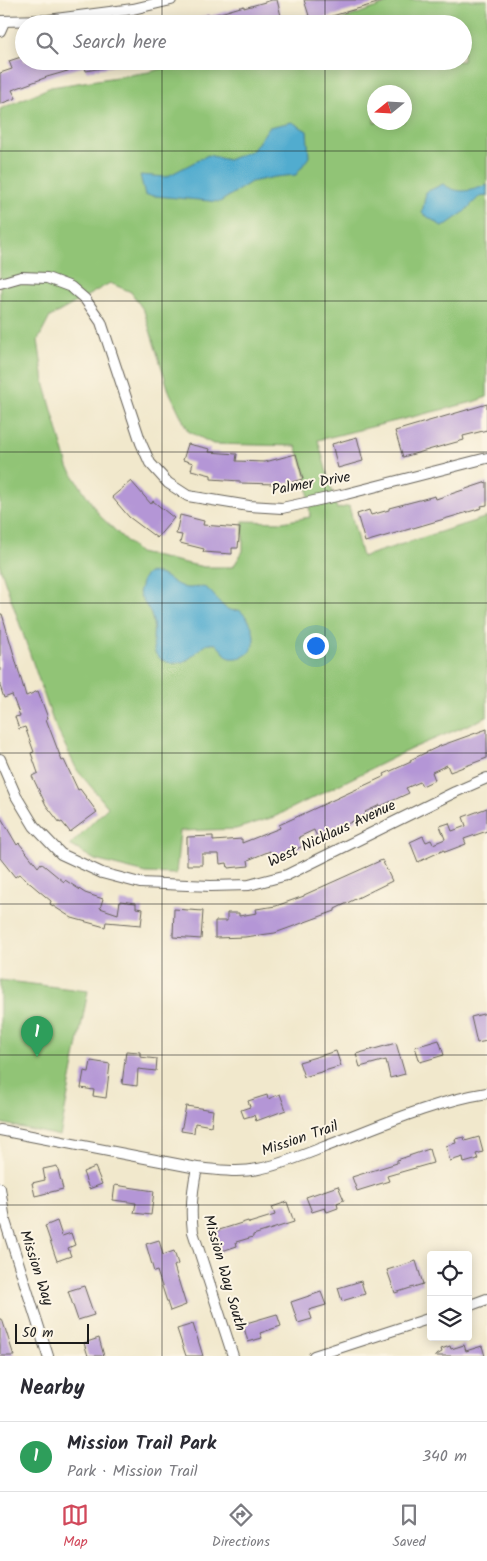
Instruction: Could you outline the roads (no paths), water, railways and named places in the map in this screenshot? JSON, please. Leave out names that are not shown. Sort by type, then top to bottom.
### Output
[{"type":"street","points":[[88,15],[133,9],[171,0]]},
{"type":"street","points":[[1,25],[15,24]]},
{"type":"street","name":"Palmer Drive","points":[[0,283],[21,277],[46,278],[71,287],[92,306],[101,322],[141,443],[150,463],[168,483],[188,496],[249,506],[282,508],[346,494],[487,458]]},
{"type":"street","name":"West Nicklaus Avenue","points":[[0,759],[16,796],[34,826],[61,854],[102,873],[140,883],[211,886],[249,885],[287,875],[487,778]]},
{"type":"street","name":"Mission Trail","points":[[0,1130],[197,1168],[235,1171],[270,1166],[412,1113],[458,1099],[487,1093]]},
{"type":"street","name":"Mission Way South","points":[[197,1168],[192,1188],[190,1214],[193,1232],[233,1356]]},
{"type":"street","name":"Mission Way","points":[[0,1188],[6,1221],[48,1356]]},
{"type":"street","points":[[472,1305],[487,1299]]},
{"type":"street","points":[[314,1356],[427,1319]]},
{"type":"water","points":[[292,122],[307,131],[309,157],[296,175],[251,182],[220,202],[145,195],[140,175],[166,177],[208,155],[228,160],[253,150],[269,127]]},
{"type":"water","points":[[443,184],[459,191],[487,185],[487,196],[479,197],[463,213],[443,227],[422,213],[426,192]]},
{"type":"water","points":[[148,573],[160,574],[186,588],[206,588],[224,607],[233,611],[239,610],[251,624],[254,633],[252,649],[239,658],[229,658],[216,644],[207,644],[188,660],[182,662],[170,663],[160,659],[154,649],[151,615],[139,593],[143,578]]},
{"type":"place","name":"Mission Trail Park","points":[[37,1057]]}]
